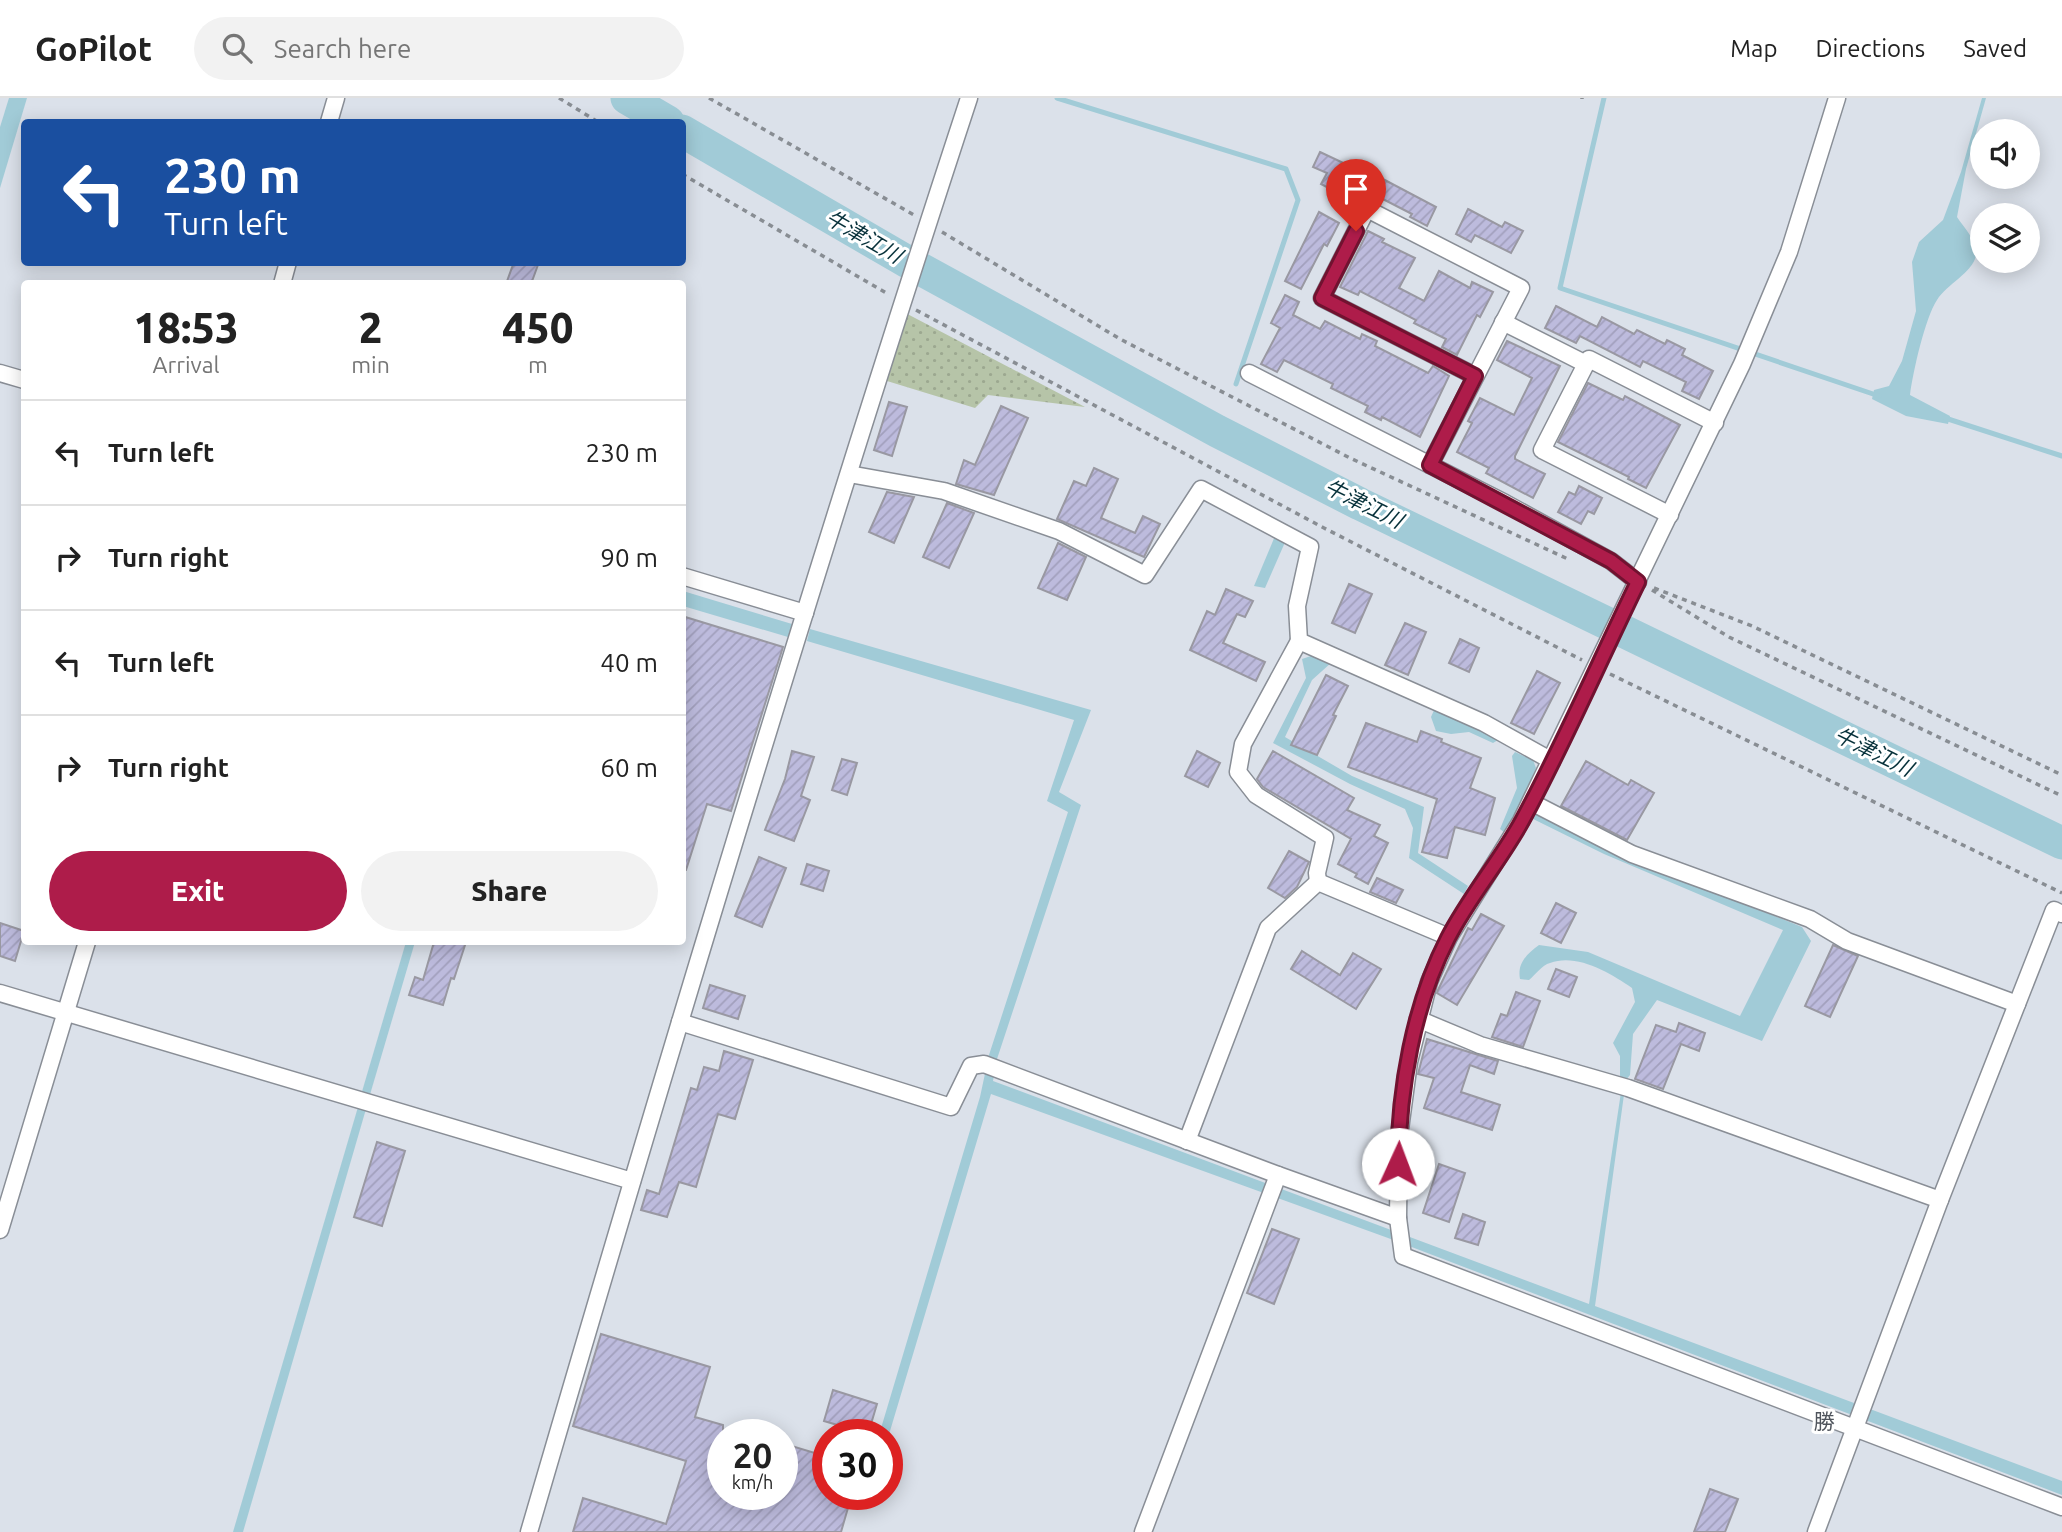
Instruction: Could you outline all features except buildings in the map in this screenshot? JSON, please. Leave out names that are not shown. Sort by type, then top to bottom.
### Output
[{"type":"street","points":[[330,119],[336,98]]},
{"type":"street","points":[[529,1532],[680,1022],[849,474],[969,98]]},
{"type":"street","points":[[1837,98],[1789,252],[1752,343],[1552,761],[1521,821],[1449,937],[1429,982],[1409,1062],[1399,1137],[1398,1223],[1401,1246],[1403,1256],[2062,1507]]},
{"type":"street","points":[[1430,465],[1521,288],[1367,209],[1322,298],[1475,376]]},
{"type":"street","points":[[1503,322],[1586,364]]},
{"type":"street","points":[[1670,515],[1542,450],[1588,359],[1714,423]]},
{"type":"street","points":[[0,373],[21,379]]},
{"type":"street","points":[[1249,373],[1611,561],[1638,582]]},
{"type":"street","points":[[849,474],[944,491],[1059,531],[1144,575],[1202,489],[1310,547],[1297,606],[1299,641],[1242,744],[1238,772],[1256,795],[1325,838],[1317,873],[1318,882]]},
{"type":"street","points":[[686,577],[806,613]]},
{"type":"street","points":[[1299,641],[1484,723],[1552,761]]},
{"type":"street","points":[[1531,802],[1632,854],[1810,919],[1847,941],[2017,1004]]},
{"type":"street","points":[[1318,882],[1449,937]]},
{"type":"street","points":[[1187,1141],[1268,928],[1318,882]]},
{"type":"street","points":[[1816,1532],[1940,1200],[2054,910],[2062,914]]},
{"type":"street","points":[[0,1230],[86,945]]},
{"type":"street","points":[[0,993],[632,1181]]},
{"type":"street","points":[[1418,1019],[1480,1045],[1624,1087],[1940,1200]]},
{"type":"street","points":[[680,1022],[951,1107],[971,1066],[984,1064],[1398,1223]]},
{"type":"street","points":[[1143,1532],[1278,1175]]},
{"type":"path","points":[[559,98],[593,119]]},
{"type":"path","points":[[709,98],[928,223],[1120,339],[1350,458],[1575,562]]},
{"type":"path","points":[[686,176],[903,302],[1324,528],[1597,667],[2062,893]]},
{"type":"path","points":[[1638,582],[1752,626],[2062,775]]},
{"type":"path","points":[[1638,582],[1729,637],[2062,796]]},
{"type":"green space","points":[[894,307],[1085,407],[988,395],[975,408],[874,377]]},
{"type":"water","points":[[9,98],[27,98],[0,188],[0,127]]},
{"type":"water","points":[[1982,98],[1986,98],[1980,119],[1976,119]]},
{"type":"water","points":[[1970,140],[1970,155],[1957,217],[1970,236],[1970,268],[1941,294],[1933,308],[1920,346],[1910,395],[1950,416],[1948,424],[1906,416],[1872,399],[1874,390],[1889,386],[1902,361],[1916,311],[1912,262],[1919,242],[1943,220]]},
{"type":"water","points":[[1275,536],[1286,540],[1265,588],[1254,586]]},
{"type":"water","points":[[686,592],[792,624],[788,637],[686,607]]},
{"type":"water","points":[[810,629],[1091,710],[1059,792],[1081,805],[997,1059],[993,1081],[1589,1304],[1623,1079],[1620,1076],[1620,1056],[1613,1043],[1635,1002],[1632,988],[1593,966],[1571,961],[1550,963],[1529,980],[1520,979],[1522,964],[1527,955],[1539,945],[1588,952],[1740,1016],[1783,930],[1604,854],[1519,812],[1505,833],[1500,829],[1517,788],[1512,756],[1515,752],[1533,760],[1536,768],[1521,804],[1606,848],[1802,927],[1811,941],[1762,1041],[1657,1000],[1633,1034],[1630,1075],[1626,1080],[1595,1306],[2062,1481],[2062,1495],[1388,1238],[991,1094],[894,1419],[884,1419],[980,1097],[989,1055],[1068,812],[1047,801],[1074,720],[807,641]]},
{"type":"water","points":[[1314,655],[1332,662],[1312,680],[1285,737],[1352,776],[1424,807],[1418,853],[1468,886],[1464,894],[1409,858],[1413,828],[1405,809],[1350,784],[1273,743],[1306,678],[1302,659]]},
{"type":"water","points":[[1435,708],[1498,740],[1493,743],[1469,732],[1451,734],[1436,731],[1431,717]]},
{"type":"water","points":[[405,945],[414,945],[369,1098],[361,1095]]},
{"type":"water","points":[[358,1107],[366,1109],[243,1532],[233,1532]]},
{"type":"waterway","name":"牛津江川","points":[[627,98],[663,119]]},
{"type":"waterway","points":[[1057,98],[1286,169],[1298,200],[1236,384]]},
{"type":"waterway","points":[[1604,98],[1560,288],[1879,396]]},
{"type":"waterway","name":"牛津江川","points":[[686,133],[906,261],[1217,431],[1360,504],[2062,843]]},
{"type":"waterway","points":[[1945,418],[2062,456]]},
{"type":"district","name":"勝","points":[[1824,1421]]},
{"type":"route","points":[[1356,231],[1322,298],[1475,376],[1430,465],[1611,561],[1638,582],[1521,821],[1449,937],[1429,982],[1409,1062],[1398,1164]]}]
